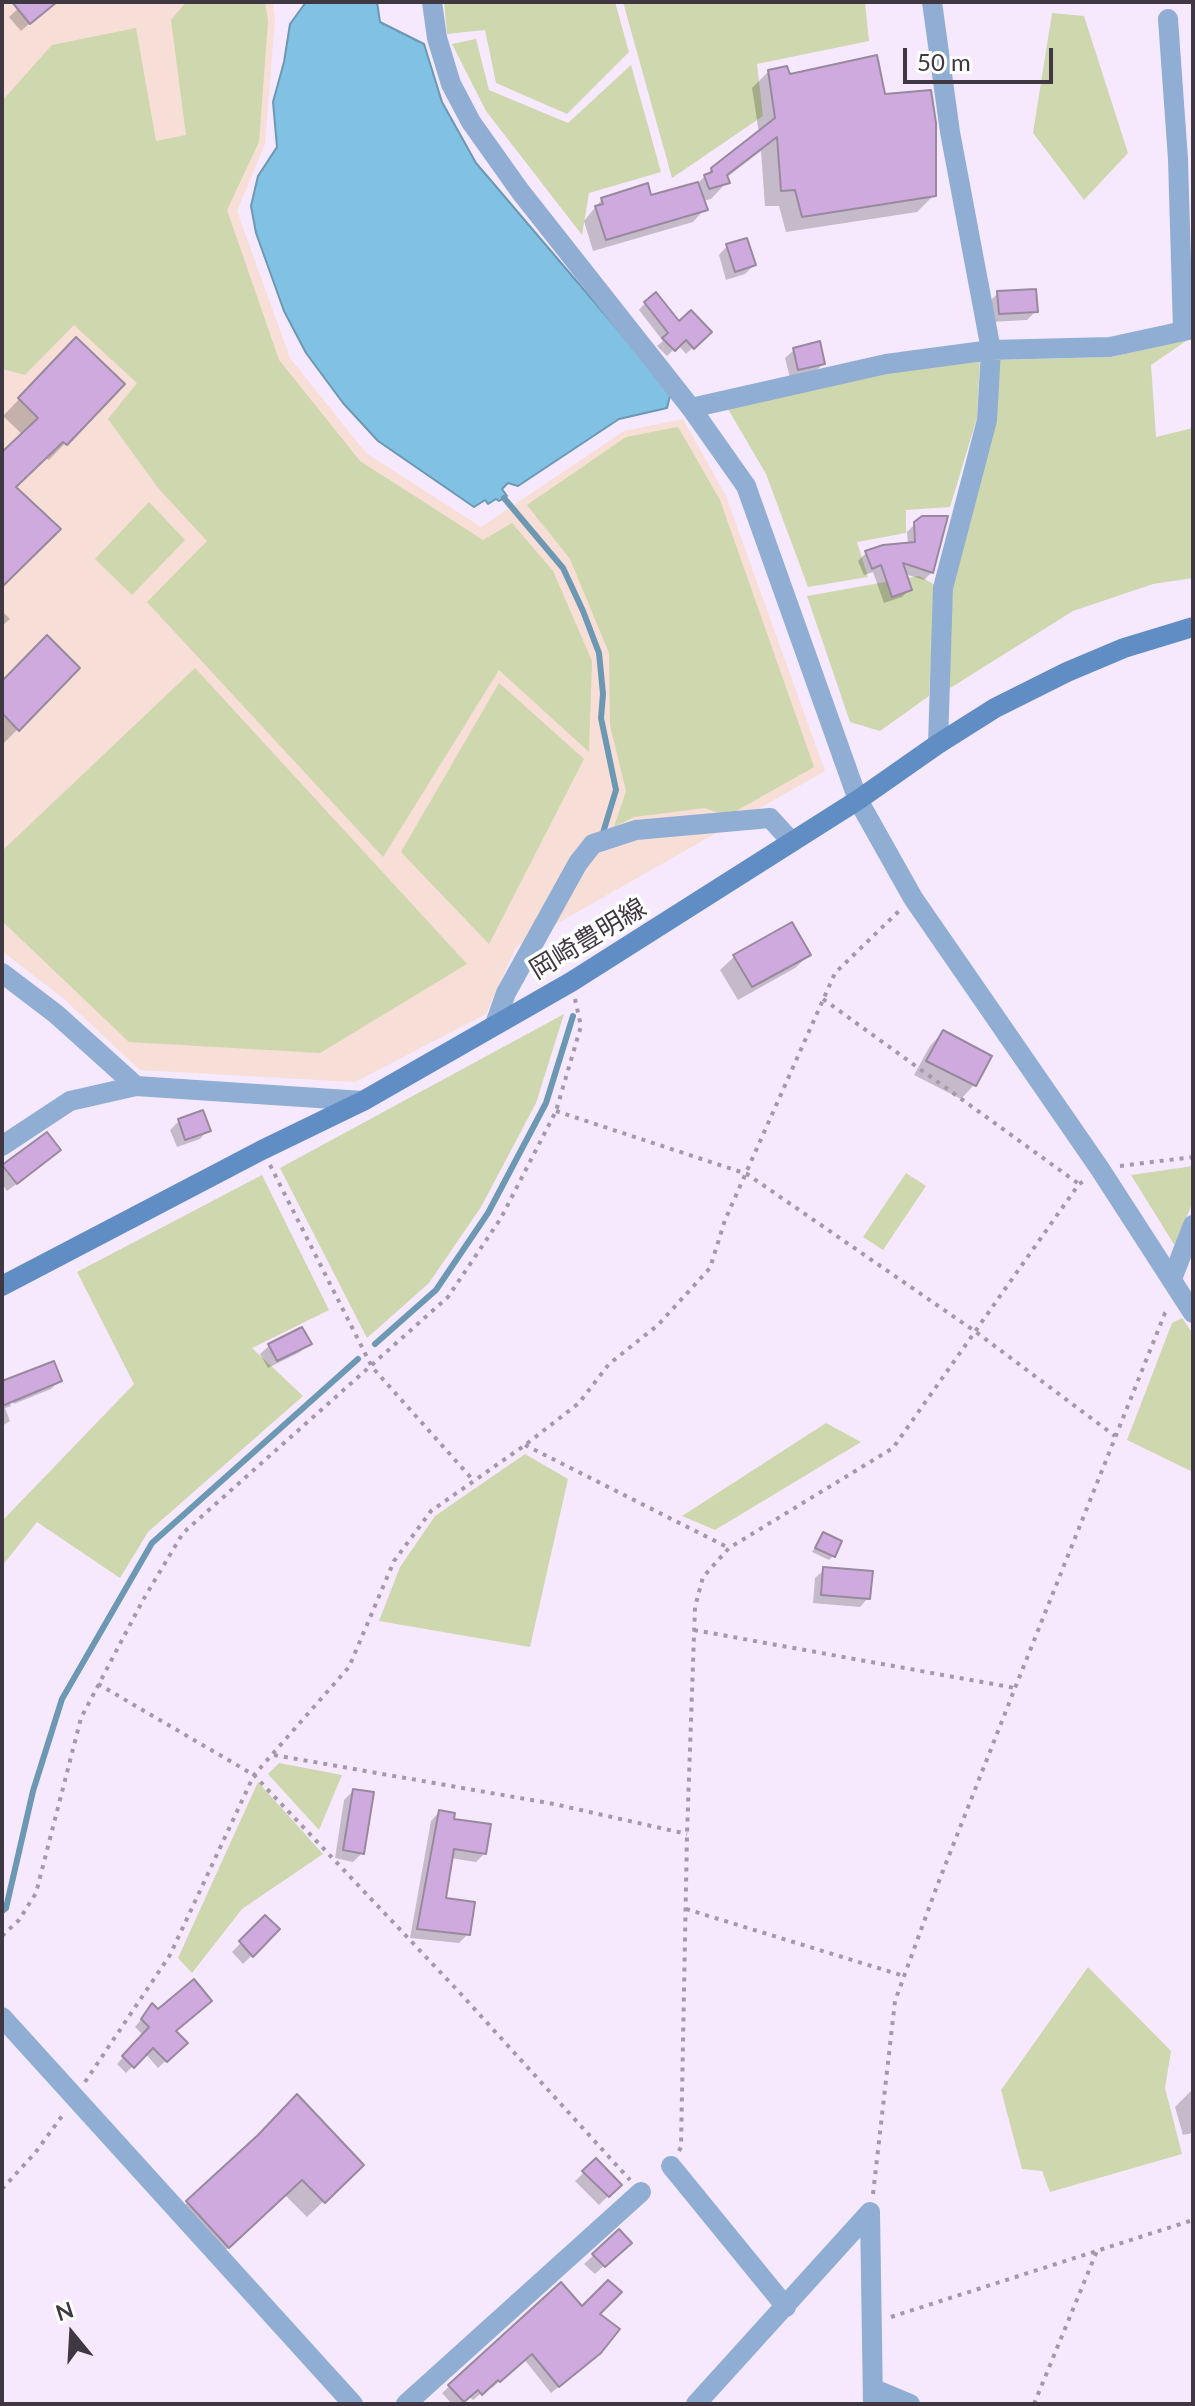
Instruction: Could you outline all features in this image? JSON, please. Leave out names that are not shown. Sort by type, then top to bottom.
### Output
[{"type":"main road","name":"岡崎豊明線","points":[[2,1286],[262,1150],[363,1101],[571,982],[858,800],[995,708],[1124,648],[1193,627]]},
{"type":"street","points":[[432,2],[437,38],[451,84],[471,122],[520,191],[691,408],[746,486],[858,800],[913,898],[1100,1169],[1193,1313]]},
{"type":"street","points":[[932,2],[950,132],[991,350],[987,420],[943,588],[938,744]]},
{"type":"street","points":[[691,408],[886,364],[991,350],[1110,347],[1188,329],[1168,19]]},
{"type":"street","points":[[495,1024],[506,993],[541,928],[578,863],[593,844],[636,830],[770,818],[792,842]]},
{"type":"street","points":[[2,973],[56,1014],[136,1086]]},
{"type":"street","points":[[2,1146],[70,1101],[136,1086],[363,1101]]},
{"type":"street","points":[[1176,1287],[1193,1225]]},
{"type":"street","points":[[2,2017],[353,2404]]},
{"type":"street","points":[[671,2166],[786,2307]]},
{"type":"street","points":[[406,2404],[641,2192]]},
{"type":"street","points":[[696,2404],[870,2212]]},
{"type":"street","points":[[870,2212],[874,2396],[910,2404]]},
{"type":"path","points":[[2,2189],[35,2153],[74,2099],[170,1955],[254,1775],[349,1667],[394,1561],[431,1511],[579,1403],[609,1364],[658,1325],[710,1268],[725,1220],[835,973],[913,898]]},
{"type":"path","points":[[2,1936],[19,1920],[36,1893],[81,1718],[143,1600],[183,1533],[448,1297],[501,1218],[556,1111],[581,1026],[571,982]]},
{"type":"path","points":[[823,999],[1079,1184]]},
{"type":"path","points":[[556,1111],[747,1174],[976,1332],[1115,1436]]},
{"type":"path","points":[[262,1150],[372,1367],[473,1480]]},
{"type":"path","points":[[671,2166],[681,2147],[694,1630],[695,1607],[703,1577],[729,1548],[893,1448],[1079,1184],[1100,1169],[1193,1157]]},
{"type":"path","points":[[870,2212],[895,2001],[1015,1688],[1176,1287]]},
{"type":"path","points":[[525,1445],[729,1548]]},
{"type":"path","points":[[694,1630],[1015,1688]]},
{"type":"path","points":[[98,1684],[254,1775],[460,1993],[641,2192]]},
{"type":"path","points":[[274,1755],[554,1804],[687,1834]]},
{"type":"path","points":[[686,1909],[904,1976]]},
{"type":"path","points":[[873,2323],[1193,2220]]},
{"type":"path","points":[[1034,2404],[1097,2250]]},
{"type":"shaded area","points":[[2,2],[273,2],[275,19],[265,144],[237,211],[290,358],[366,453],[481,527],[624,431],[683,419],[726,496],[825,771],[516,947],[486,1014],[355,1082],[140,1070],[64,999],[2,951]]},
{"type":"green space","points":[[186,2],[265,2],[268,21],[259,142],[227,210],[279,360],[360,461],[483,540],[512,523],[553,571],[592,661],[589,752],[499,670],[383,857],[147,602],[207,541],[159,489],[108,419],[137,383],[74,325],[25,375],[2,369],[2,101],[52,45],[136,28],[156,141],[186,135],[171,20]]},
{"type":"green space","points":[[444,2],[615,2],[629,52],[567,114],[496,83],[485,30],[447,34]]},
{"type":"green space","points":[[623,2],[865,2],[869,41],[757,64],[763,116],[672,178]]},
{"type":"green space","points":[[1052,13],[1084,16],[1128,153],[1084,200],[1033,133]]},
{"type":"green space","points":[[476,39],[489,90],[568,123],[631,65],[661,172],[589,193],[582,235],[486,111],[452,44]]},
{"type":"green space","points":[[1189,339],[1151,365],[1156,437],[1193,428],[1193,578],[1153,584],[1073,611],[947,690],[953,587],[998,360],[1112,357]]},
{"type":"green space","points":[[980,361],[977,418],[950,507],[906,510],[906,533],[857,542],[868,577],[808,587],[766,474],[728,409],[884,373]]},
{"type":"green space","points":[[678,427],[720,500],[814,767],[727,816],[705,808],[634,817],[614,827],[626,791],[610,725],[609,653],[570,559],[527,505],[626,437]]},
{"type":"green space","points":[[149,502],[185,540],[132,595],[95,559]]},
{"type":"green space","points":[[919,576],[935,585],[929,696],[880,731],[850,722],[807,596]]},
{"type":"green space","points":[[195,668],[467,964],[320,1053],[129,1042],[2,921],[2,851]]},
{"type":"green space","points":[[499,683],[584,759],[489,944],[401,852]]},
{"type":"green space","points":[[564,1014],[536,1103],[481,1207],[429,1283],[367,1338],[280,1168]]},
{"type":"green space","points":[[1193,1166],[1193,1201],[1175,1246],[1131,1175]]},
{"type":"green space","points":[[906,1173],[926,1186],[883,1250],[863,1237]]},
{"type":"green space","points":[[262,1175],[329,1310],[252,1348],[303,1396],[148,1532],[120,1578],[37,1522],[2,1566],[2,1521],[134,1384],[77,1272]]},
{"type":"green space","points":[[1182,1318],[1193,1334],[1193,1472],[1127,1440],[1172,1323]]},
{"type":"green space","points":[[826,1423],[861,1442],[715,1530],[682,1516]]},
{"type":"green space","points":[[525,1454],[568,1479],[530,1647],[379,1621],[400,1567],[435,1516]]},
{"type":"green space","points":[[279,1763],[342,1775],[319,1830],[268,1774]]},
{"type":"green space","points":[[258,1782],[323,1854],[242,1909],[192,1973],[178,1958]]},
{"type":"green space","points":[[1088,1967],[1171,2051],[1165,2088],[1182,2154],[1050,2192],[1042,2171],[1022,2169],[1001,2090]]},
{"type":"water","points":[[306,2],[377,2],[380,22],[424,44],[442,102],[476,163],[671,392],[667,408],[619,419],[518,486],[508,483],[502,489],[507,496],[504,498],[488,504],[485,500],[474,507],[378,441],[343,403],[306,353],[284,311],[256,233],[251,206],[258,176],[277,147],[273,102],[290,24]]},
{"type":"building","points":[[12,2],[57,2],[30,24]]},
{"type":"building","points":[[877,55],[885,94],[931,90],[936,123],[936,196],[802,217],[795,190],[781,191],[777,137],[727,175],[730,183],[709,189],[704,175],[712,172],[711,168],[775,118],[768,70],[787,66],[790,74]]},
{"type":"building","points":[[698,182],[708,210],[606,240],[595,206],[603,204],[601,198],[648,183],[651,195]]},
{"type":"building","points":[[747,238],[756,265],[735,272],[726,244]]},
{"type":"building","points":[[1036,289],[1038,312],[999,314],[997,291]]},
{"type":"building","points":[[656,292],[679,321],[691,310],[712,332],[694,349],[686,340],[675,351],[662,338],[668,333],[644,302]]},
{"type":"building","points":[[76,337],[125,384],[67,445],[63,442],[16,487],[61,529],[2,587],[2,452],[38,418],[18,398]]},
{"type":"building","points":[[820,341],[825,364],[798,370],[793,348]]},
{"type":"building","points":[[922,516],[948,516],[933,573],[903,563],[912,590],[892,597],[881,565],[872,569],[865,551],[883,545],[915,542],[914,522]]},
{"type":"building","points":[[47,635],[80,668],[19,731],[2,713],[2,681]]},
{"type":"building","points":[[792,922],[811,955],[752,987],[733,955]]},
{"type":"building","points":[[943,1030],[992,1056],[976,1086],[926,1061]]},
{"type":"building","points":[[203,1110],[211,1131],[185,1140],[178,1119]]},
{"type":"building","points":[[47,1132],[61,1150],[17,1184],[2,1165]]},
{"type":"building","points":[[302,1327],[312,1344],[277,1361],[268,1344]]},
{"type":"building","points":[[54,1361],[62,1381],[2,1406],[2,1381]]},
{"type":"building","points":[[823,1532],[842,1541],[835,1557],[815,1548]]},
{"type":"building","points":[[823,1567],[873,1571],[870,1599],[821,1595]]},
{"type":"building","points":[[353,1789],[374,1792],[364,1854],[343,1850]]},
{"type":"building","points":[[439,1810],[455,1813],[454,1819],[491,1824],[486,1854],[454,1849],[446,1898],[475,1902],[470,1935],[417,1929]]},
{"type":"building","points":[[265,1915],[280,1929],[253,1957],[239,1941]]},
{"type":"building","points":[[194,1979],[212,2001],[176,2031],[188,2043],[167,2062],[153,2048],[134,2068],[122,2056],[149,2027],[141,2019],[152,2003],[158,2009]]},
{"type":"building","points":[[297,2094],[364,2165],[325,2203],[302,2180],[229,2248],[186,2201],[258,2135]]},
{"type":"building","points":[[596,2158],[622,2185],[609,2197],[582,2171]]},
{"type":"building","points":[[619,2229],[632,2243],[605,2267],[592,2254]]},
{"type":"building","points":[[608,2280],[622,2292],[600,2314],[620,2329],[601,2353],[559,2387],[532,2354],[482,2395],[478,2390],[464,2402],[448,2385],[561,2282],[582,2306]]},
{"type":"waterway","points":[[504,498],[563,568],[599,653],[603,694],[601,718],[616,790],[602,836]]},
{"type":"waterway","points":[[375,1344],[436,1290],[488,1213],[546,1103],[573,1016]]},
{"type":"waterway","points":[[2,1911],[6,1908],[33,1791],[62,1699],[152,1543],[358,1359]]}]
